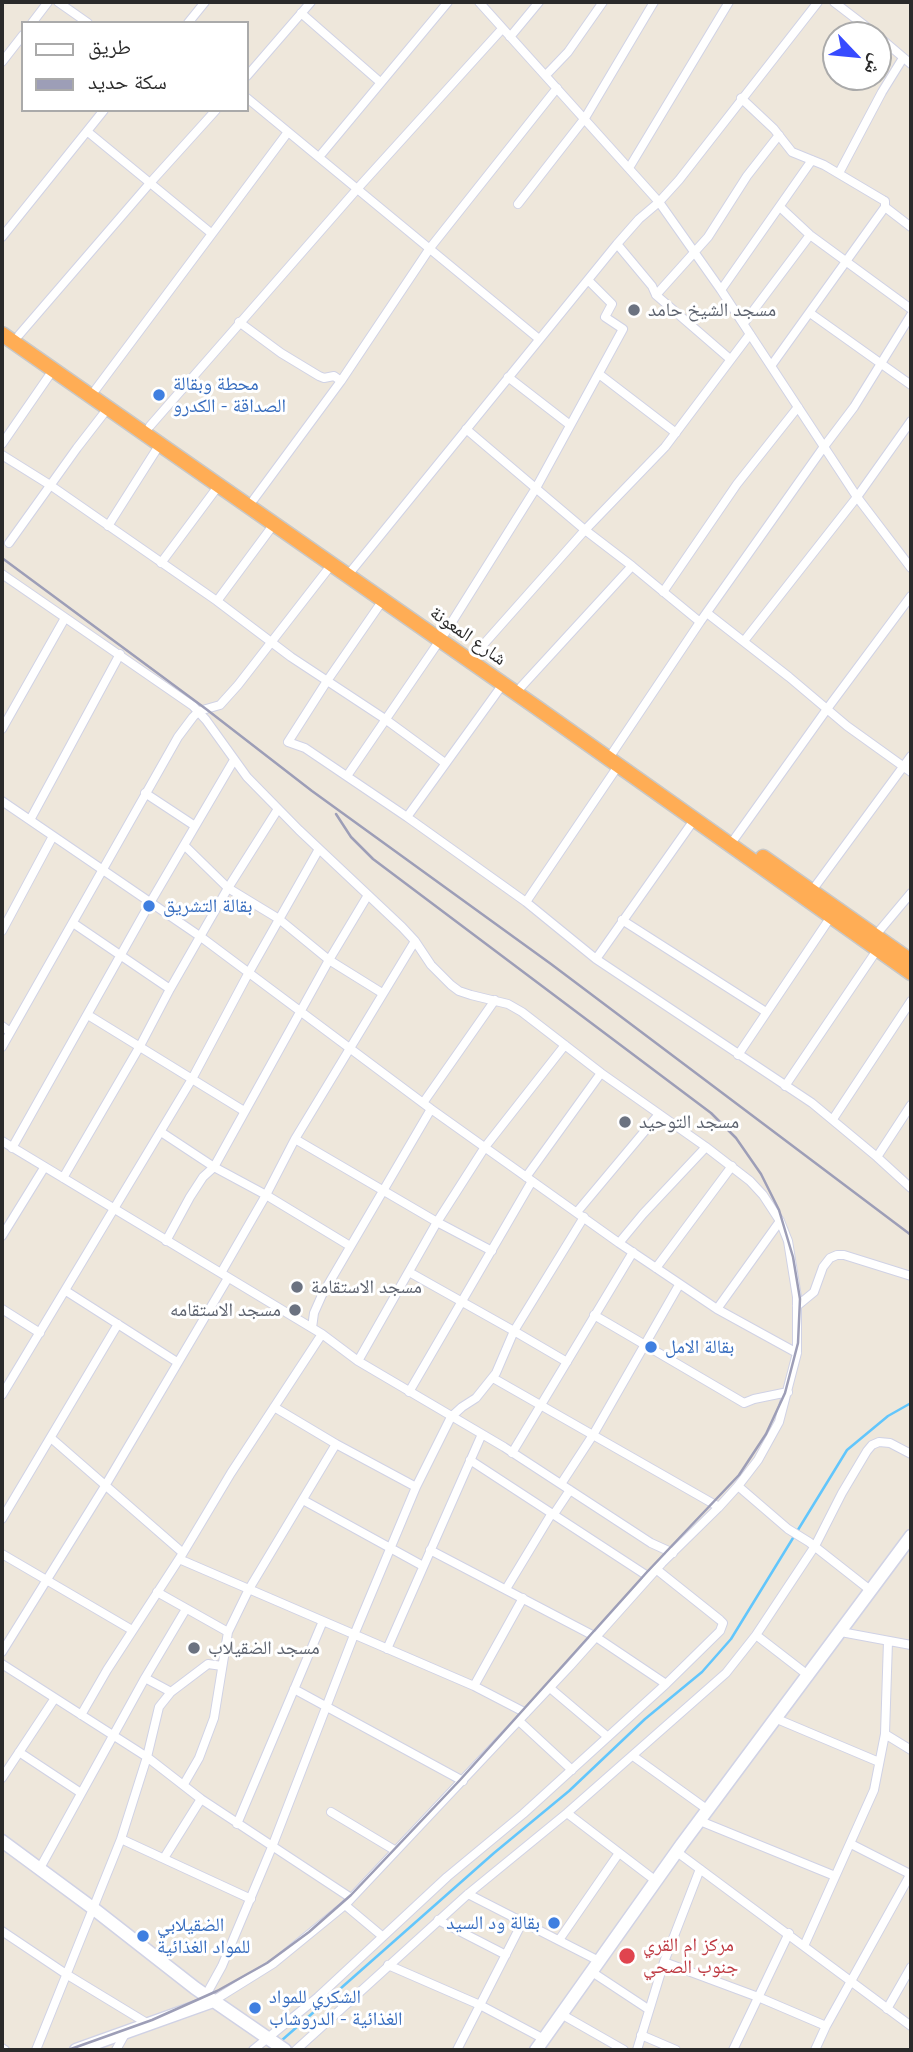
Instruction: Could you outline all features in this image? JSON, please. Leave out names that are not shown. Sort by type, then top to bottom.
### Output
[{"type":"highway","name":"شارع المعونة","points":[[2,323],[150,426],[219,485],[274,524],[332,564],[350,572],[383,600],[475,654],[735,838],[876,943],[911,973]]},
{"type":"highway","name":"شارع المعونة","points":[[2,334],[160,444],[254,499],[503,684],[694,820],[809,895],[831,918],[911,961]]},
{"type":"street","points":[[34,21],[48,2]]},
{"type":"street","points":[[58,2],[85,21]]},
{"type":"street","points":[[190,21],[205,2]]},
{"type":"street","points":[[248,74],[311,2]]},
{"type":"street","points":[[319,157],[448,2]]},
{"type":"street","points":[[478,2],[659,202],[744,323],[823,448],[911,568]]},
{"type":"street","points":[[510,37],[539,2]]},
{"type":"street","points":[[545,75],[568,52],[603,2]]},
{"type":"street","points":[[518,204],[584,118],[654,2]]},
{"type":"street","points":[[629,167],[729,2]]},
{"type":"street","points":[[350,572],[617,244],[679,180],[818,2]]},
{"type":"street","points":[[834,2],[859,21]]},
{"type":"street","points":[[301,13],[380,82]]},
{"type":"street","points":[[150,426],[239,322],[502,29]]},
{"type":"street","points":[[2,62],[21,38]]},
{"type":"street","points":[[892,48],[911,64]]},
{"type":"street","points":[[839,173],[903,58]]},
{"type":"street","points":[[254,499],[341,381],[430,248],[557,88]]},
{"type":"street","points":[[741,98],[779,135],[792,152],[839,173],[885,201],[885,207],[771,366]]},
{"type":"street","points":[[248,99],[539,339]]},
{"type":"street","points":[[2,237],[103,112]]},
{"type":"street","points":[[19,335],[214,112]]},
{"type":"street","points":[[88,132],[211,233]]},
{"type":"street","points":[[96,389],[288,132]]},
{"type":"street","points":[[656,295],[708,237],[747,176],[779,135]]},
{"type":"street","points":[[721,290],[812,160]]},
{"type":"street","points":[[613,752],[699,622],[854,407],[911,312],[810,235],[780,207]]},
{"type":"street","points":[[885,207],[910,221]]},
{"type":"street","points":[[744,323],[810,235]]},
{"type":"street","points":[[617,244],[652,286],[656,295],[730,359]]},
{"type":"street","points":[[347,776],[443,637],[536,488],[623,328],[605,317],[612,304],[588,280]]},
{"type":"street","points":[[810,313],[911,385]]},
{"type":"street","points":[[239,322],[281,353],[319,376],[334,376],[341,381]]},
{"type":"street","points":[[475,654],[585,530],[651,464],[750,334]]},
{"type":"street","points":[[2,444],[53,370]]},
{"type":"street","points":[[599,374],[676,433]]},
{"type":"street","points":[[508,377],[570,425]]},
{"type":"street","points":[[663,592],[737,484],[798,407]]},
{"type":"street","points":[[9,543],[108,408]]},
{"type":"street","points":[[744,641],[857,497],[911,421]]},
{"type":"street","points":[[466,429],[699,622]]},
{"type":"street","points":[[108,526],[160,444]]},
{"type":"street","points":[[2,455],[50,485],[217,601],[271,643],[385,719],[445,763]]},
{"type":"street","points":[[161,563],[219,485]]},
{"type":"street","points":[[217,601],[274,524]]},
{"type":"street","points":[[2,1047],[178,737],[199,711],[220,705],[332,564]]},
{"type":"street","points":[[521,687],[632,566]]},
{"type":"street","points":[[3,576],[171,689],[199,711],[234,760],[278,808],[415,941],[431,965],[451,985],[459,991],[495,1000],[522,1012],[601,1073],[732,1166],[763,1195],[780,1221],[788,1241],[797,1306],[797,1353],[779,1422],[738,1486],[656,1569],[550,1688],[348,1902],[274,1963],[209,1998],[150,2025],[76,2050]]},
{"type":"street","points":[[735,838],[911,596]]},
{"type":"street","points":[[383,600],[288,741],[304,748],[407,817],[526,902],[596,959],[833,1119],[911,1188]]},
{"type":"street","points":[[707,613],[860,736],[907,769]]},
{"type":"street","points":[[2,729],[65,618]]},
{"type":"street","points":[[30,820],[120,654]]},
{"type":"street","points":[[407,817],[503,684]]},
{"type":"street","points":[[809,895],[907,769],[911,756]]},
{"type":"street","points":[[12,1148],[150,902],[234,760]]},
{"type":"street","points":[[526,902],[618,766]]},
{"type":"street","points":[[145,793],[195,826]]},
{"type":"street","points":[[2,801],[201,937],[431,1109],[679,1285],[797,1353]]},
{"type":"street","points":[[63,1178],[228,888],[278,808]]},
{"type":"street","points":[[596,959],[694,820]]},
{"type":"street","points":[[2,931],[53,836]]},
{"type":"street","points":[[184,845],[228,888],[279,919],[329,960],[383,993]]},
{"type":"street","points":[[2,1395],[192,1079],[319,849]]},
{"type":"street","points":[[785,1086],[911,893]]},
{"type":"street","points":[[166,1241],[190,1196],[214,1167],[368,895]]},
{"type":"street","points":[[738,1055],[831,918]]},
{"type":"street","points":[[622,920],[765,1012]]},
{"type":"street","points":[[73,923],[170,989]]},
{"type":"street","points":[[2,1652],[105,1486],[177,1362],[295,1139],[415,941]]},
{"type":"street","points":[[423,1103],[495,1000]]},
{"type":"street","points":[[833,1119],[911,1001]]},
{"type":"street","points":[[88,1015],[244,1111]]},
{"type":"street","points":[[2,1026],[10,1032]]},
{"type":"street","points":[[358,1361],[437,1222],[485,1147],[565,1045]]},
{"type":"street","points":[[409,1392],[492,1251],[529,1179],[601,1073]]},
{"type":"street","points":[[877,1157],[911,1105]]},
{"type":"street","points":[[312,1328],[314,1313],[322,1295],[431,1109]]},
{"type":"street","points":[[209,1998],[272,1847],[389,1548],[451,1417],[476,1398],[493,1378],[514,1331],[580,1214],[659,1114]]},
{"type":"street","points":[[161,1132],[214,1167],[350,1246]]},
{"type":"street","points":[[295,1139],[492,1251]]},
{"type":"street","points":[[2,1144],[322,1334],[358,1361],[482,1434],[651,1543],[673,1553]]},
{"type":"street","points":[[619,1243],[706,1147]]},
{"type":"street","points":[[656,1268],[732,1166]]},
{"type":"street","points":[[2,1236],[44,1168]]},
{"type":"street","points":[[717,1309],[780,1221]]},
{"type":"street","points":[[512,1453],[633,1252]]},
{"type":"street","points":[[797,1306],[814,1292],[823,1267],[830,1258],[837,1255],[911,1276]]},
{"type":"street","points":[[409,1272],[566,1362]]},
{"type":"street","points":[[562,1484],[679,1285]]},
{"type":"street","points":[[66,1291],[177,1362]]},
{"type":"street","points":[[2,1309],[40,1333]]},
{"type":"street","points":[[594,1315],[744,1403],[788,1392]]},
{"type":"street","points":[[2,1520],[118,1324]]},
{"type":"street","points":[[81,1715],[132,1629],[322,1334]]},
{"type":"street","points":[[493,1378],[719,1507]]},
{"type":"street","points":[[274,1407],[416,1487]]},
{"type":"street","points":[[387,1649],[482,1434]]},
{"type":"street","points":[[51,1438],[181,1556],[249,1590],[474,1686],[526,1713]]},
{"type":"street","points":[[296,2050],[438,1920],[567,1813],[726,1673],[756,1635],[872,1445],[878,1442],[890,1443],[911,1454]]},
{"type":"street","points":[[184,1784],[199,1758],[214,1718],[228,1632],[249,1590],[336,1444]]},
{"type":"street","points":[[470,1460],[649,1577]]},
{"type":"street","points":[[738,1486],[788,1529],[812,1544],[870,1590]]},
{"type":"street","points":[[506,1589],[570,1490]]},
{"type":"street","points":[[303,1500],[423,1566]]},
{"type":"street","points":[[536,2050],[677,1852],[911,1536]]},
{"type":"street","points":[[430,1550],[596,1637],[666,1684]]},
{"type":"street","points":[[2,1554],[132,1629]]},
{"type":"street","points":[[253,2050],[318,1997],[382,1936],[572,1770],[666,1684],[720,1630],[723,1623],[656,1569]]},
{"type":"street","points":[[157,1592],[228,1632]]},
{"type":"street","points":[[474,1686],[523,1598]]},
{"type":"street","points":[[40,1868],[186,1609]]},
{"type":"street","points":[[237,1824],[323,1621]]},
{"type":"street","points":[[841,1632],[911,1645]]},
{"type":"street","points":[[756,1635],[809,1676]]},
{"type":"street","points":[[804,1946],[874,1790],[885,1734],[888,1642]]},
{"type":"street","points":[[2,1664],[147,1757],[201,1799],[348,1902],[382,1936]]},
{"type":"street","points":[[36,2050],[121,1839],[147,1757],[159,1707],[171,1692],[208,1664],[222,1666]]},
{"type":"street","points":[[145,1678],[171,1692]]},
{"type":"street","points":[[550,1688],[608,1737]]},
{"type":"street","points":[[294,1689],[463,1781]]},
{"type":"street","points":[[2,1778],[55,1698]]},
{"type":"street","points":[[777,1719],[879,1762]]},
{"type":"street","points":[[519,1721],[572,1770]]},
{"type":"street","points":[[885,1734],[911,1749]]},
{"type":"street","points":[[19,1752],[81,1793]]},
{"type":"street","points":[[633,1756],[704,1815],[835,1876]]},
{"type":"street","points":[[164,1858],[201,1799]]},
{"type":"street","points":[[331,1812],[396,1851]]},
{"type":"street","points":[[567,1813],[656,1881]]},
{"type":"street","points":[[121,1839],[250,1899]]},
{"type":"street","points":[[2,1841],[209,1998],[285,2050]]},
{"type":"street","points":[[816,2050],[826,2026],[909,1875],[851,1844]]},
{"type":"street","points":[[677,1852],[911,2026]]},
{"type":"street","points":[[559,1940],[619,1853]]},
{"type":"street","points":[[637,2050],[664,1962],[700,1870]]},
{"type":"street","points":[[468,1894],[559,1940],[596,1966],[648,2009]]},
{"type":"street","points":[[438,1920],[506,1955]]},
{"type":"street","points":[[457,2050],[523,1920]]},
{"type":"street","points":[[2,1931],[150,2025]]},
{"type":"street","points":[[733,2050],[789,1933]]},
{"type":"street","points":[[664,1962],[826,2026]]},
{"type":"street","points":[[388,1965],[480,2005],[544,2039]]},
{"type":"street","points":[[887,2009],[911,1967]]},
{"type":"street","points":[[561,2014],[624,2050]]},
{"type":"street","points":[[116,2050],[126,2032]]},
{"type":"street","points":[[641,2035],[676,2050]]},
{"type":"waterway","points":[[281,2041],[494,1853],[569,1791],[645,1719],[702,1672],[731,1639],[847,1450],[888,1416],[911,1403]]},
{"type":"railway","points":[[2,558],[312,791],[551,964],[911,1235]]},
{"type":"railway","points":[[68,2050],[152,2020],[217,1991],[267,1963],[309,1932],[351,1895],[739,1475],[766,1434],[785,1393],[798,1343],[800,1299],[793,1257],[779,1210],[761,1174],[736,1138],[711,1113],[373,859],[351,837],[336,814]]},
{"type":"place","name":"مسجد الشيخ حامد","points":[[634,310]]},
{"type":"place","name":"محطة وبقالة الصداقة - الكدرو","points":[[159,395]]},
{"type":"place","name":"بقالة التشريق","points":[[149,906]]},
{"type":"place","name":"مسجد التوحيد","points":[[625,1122]]},
{"type":"place","name":"مسجد الاستقامة","points":[[297,1287]]},
{"type":"place","name":"مسجد الاستقامه","points":[[295,1310]]},
{"type":"place","name":"بقالة الامل","points":[[651,1347]]},
{"type":"place","name":"مسجد الضقيلاب","points":[[194,1648]]},
{"type":"place","name":"بقالة ود السيد","points":[[554,1923]]},
{"type":"place","name":"الضقيلابي للمواد الغذائية","points":[[143,1936]]},
{"type":"place","name":"مركز ام القري جنوب الصحي","points":[[627,1956]]},
{"type":"place","name":"الشكري للمواد الغذائية - الدروشاب","points":[[255,2008]]}]
